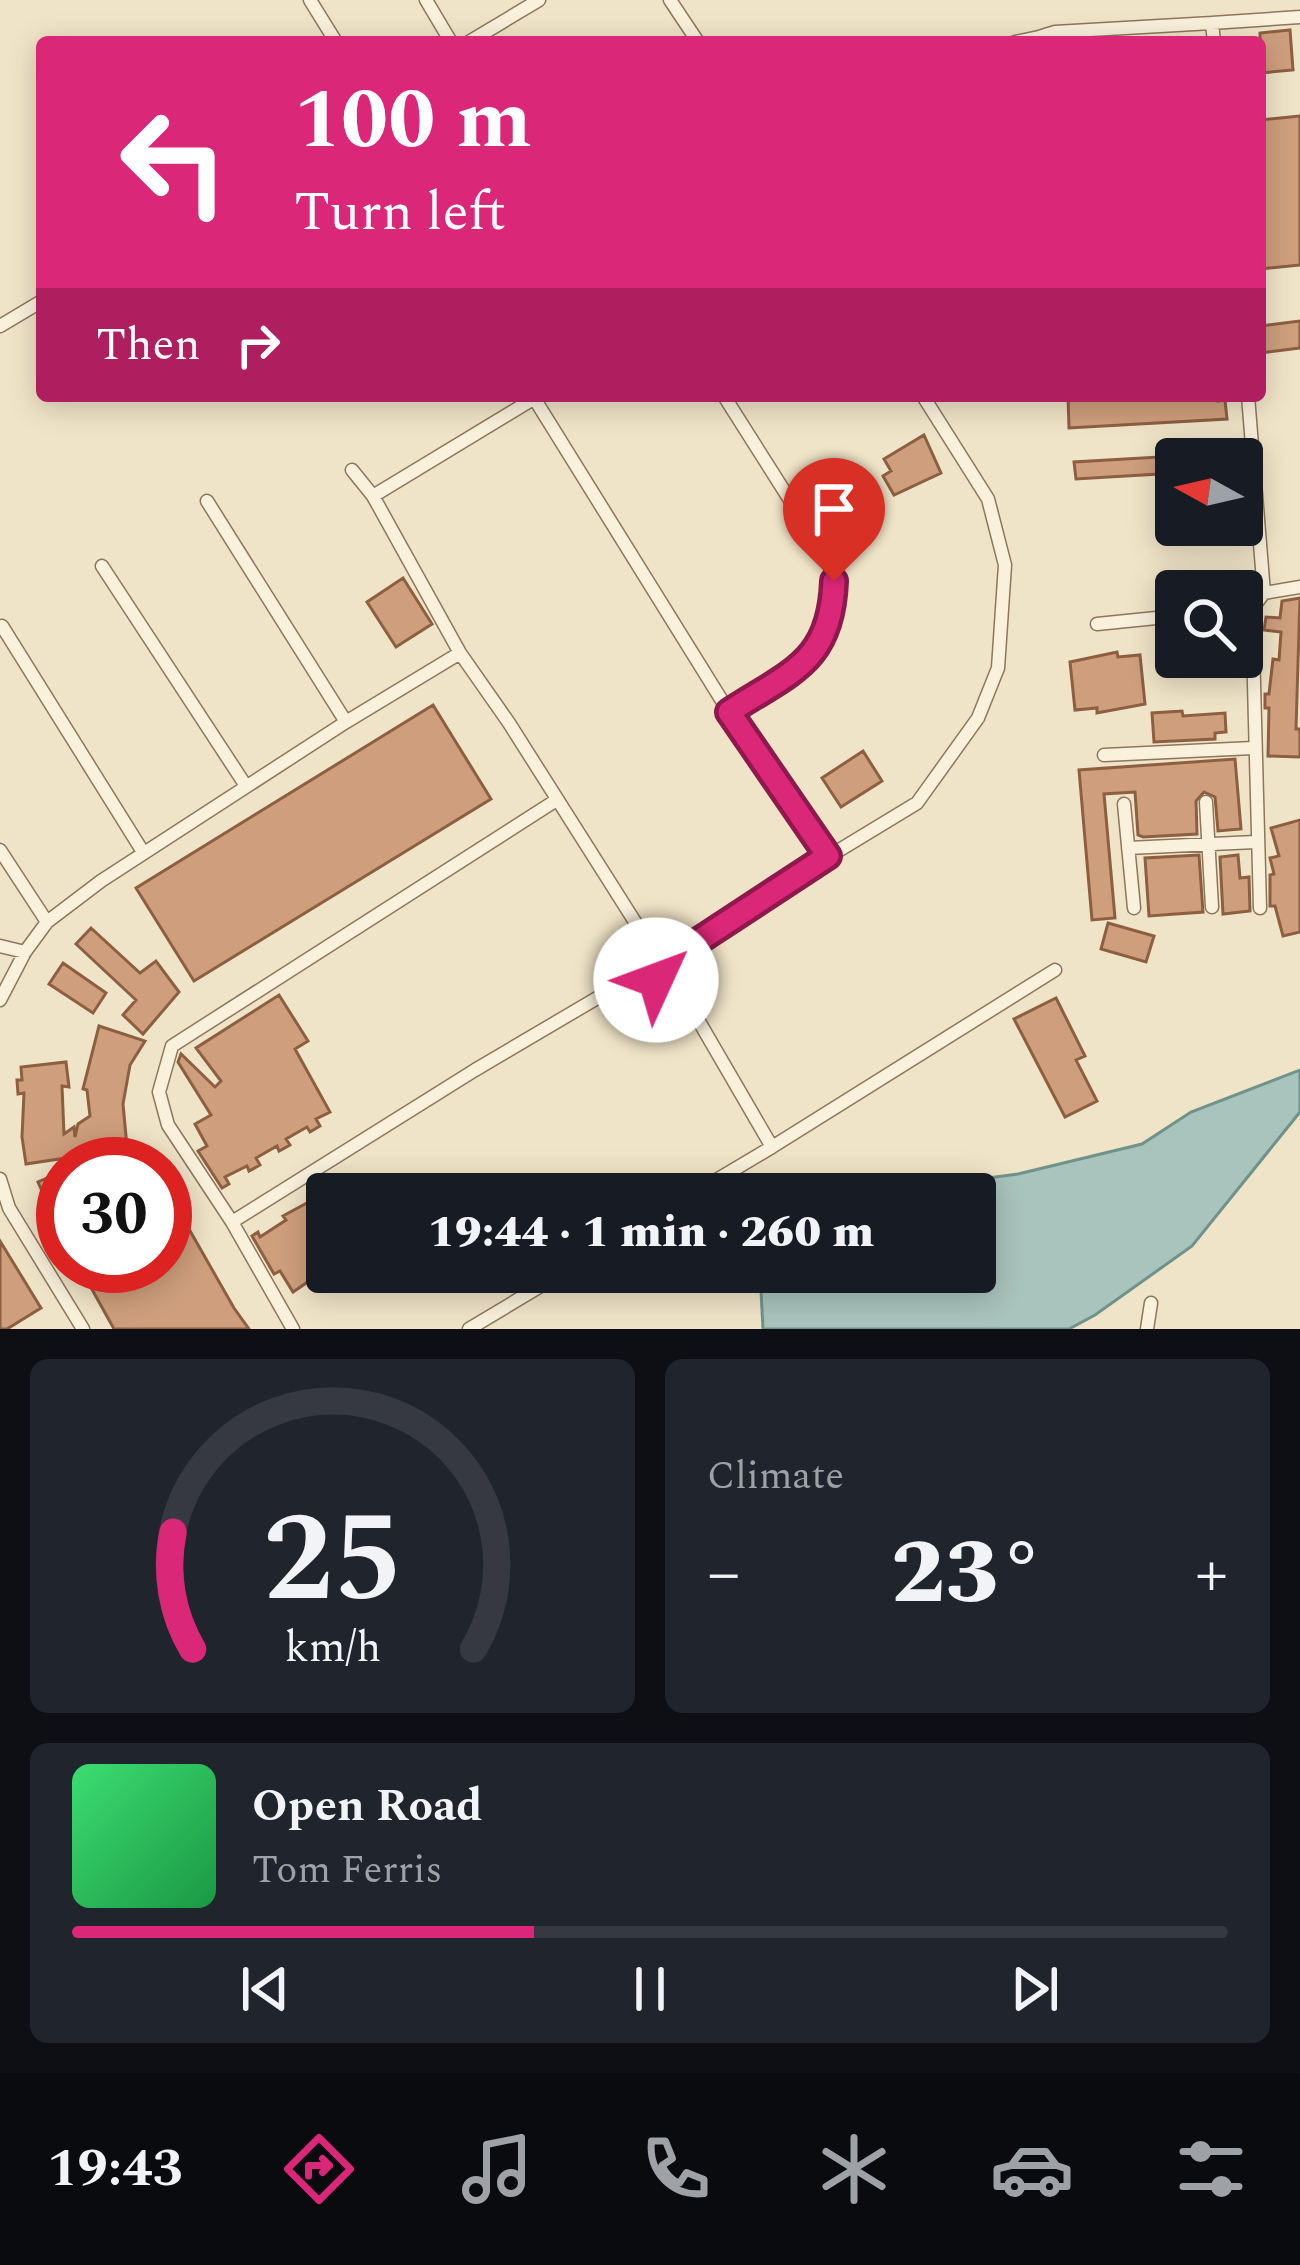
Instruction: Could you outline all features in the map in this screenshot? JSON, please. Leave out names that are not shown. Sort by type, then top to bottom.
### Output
[{"type":"street","points":[[310,0],[332,36]]},
{"type":"street","points":[[426,0],[447,36]]},
{"type":"street","points":[[479,36],[539,0]]},
{"type":"street","points":[[670,0],[694,36]]},
{"type":"street","points":[[1045,36],[1300,17]]},
{"type":"street","points":[[1212,23],[1213,36]]},
{"type":"street","points":[[0,326],[36,305]]},
{"type":"street","points":[[373,496],[528,402]]},
{"type":"street","points":[[539,402],[729,712],[828,856]]},
{"type":"street","points":[[728,402],[828,560],[834,581],[826,632],[810,659],[729,712]]},
{"type":"street","points":[[677,955],[917,803],[978,718],[998,668],[1005,565],[988,500],[927,402]]},
{"type":"street","points":[[1248,402],[1264,593],[1300,587]]},
{"type":"street","points":[[352,470],[373,496],[460,653],[649,944]]},
{"type":"street","points":[[207,501],[346,722]]},
{"type":"street","points":[[102,566],[246,786]]},
{"type":"street","points":[[1097,624],[1155,618]]},
{"type":"street","points":[[2,626],[143,852]]},
{"type":"street","points":[[0,1000],[47,922],[143,852],[460,653]]},
{"type":"street","points":[[1250,678],[1260,908]]},
{"type":"street","points":[[1104,755],[1253,748]]},
{"type":"street","points":[[293,1329],[232,1222],[168,1125],[159,1092],[172,1046],[555,801]]},
{"type":"street","points":[[1206,802],[1211,907]]},
{"type":"street","points":[[1124,804],[1134,908]]},
{"type":"street","points":[[1128,848],[1255,842]]},
{"type":"street","points":[[0,850],[47,922]]},
{"type":"street","points":[[649,944],[669,944],[677,955],[672,975],[656,980],[644,971],[641,957],[649,944]]},
{"type":"street","points":[[0,946],[25,952]]},
{"type":"street","points":[[728,1173],[1055,970]]},
{"type":"street","points":[[232,1222],[644,971]]},
{"type":"street","points":[[672,975],[772,1147]]},
{"type":"street","points":[[0,1179],[4,1210],[83,1329]]},
{"type":"street","points":[[469,1329],[529,1293]]},
{"type":"street","points":[[1147,1329],[1151,1304]]},
{"type":"water","points":[[1300,1070],[1300,1112],[1192,1246],[1069,1329],[763,1329],[761,1293],[996,1293],[996,1177],[1142,1144],[1191,1112]]},
{"type":"building","points":[[1290,30],[1293,70],[1266,72],[1266,36],[1260,33]]},
{"type":"building","points":[[1300,116],[1300,265],[1266,268],[1266,119]]},
{"type":"building","points":[[1300,321],[1300,348],[1266,352],[1266,325]]},
{"type":"building","points":[[1068,402],[1225,402],[1227,419],[1069,428]]},
{"type":"building","points":[[924,435],[941,473],[894,495],[883,476],[891,471],[884,459]]},
{"type":"building","points":[[1155,457],[1155,474],[1076,479],[1074,462]]},
{"type":"building","points":[[403,578],[432,624],[396,647],[367,602]]},
{"type":"building","points":[[1300,598],[1296,729],[1300,729],[1300,757],[1268,756],[1265,694],[1269,694],[1273,659],[1279,660],[1281,632],[1264,630],[1266,617],[1280,618],[1282,601]]},
{"type":"building","points":[[1117,652],[1118,657],[1140,655],[1145,704],[1097,713],[1097,708],[1075,710],[1070,662]]},
{"type":"building","points":[[433,705],[491,799],[194,981],[136,888]]},
{"type":"building","points":[[1182,711],[1183,716],[1225,713],[1226,732],[1215,733],[1215,739],[1154,742],[1152,713]]},
{"type":"building","points":[[863,751],[882,781],[841,807],[822,778]]},
{"type":"building","points":[[1235,759],[1241,829],[1218,831],[1215,797],[1204,792],[1196,801],[1197,834],[1143,837],[1138,835],[1135,792],[1104,794],[1115,918],[1092,920],[1079,770]]},
{"type":"building","points":[[1300,820],[1300,932],[1283,936],[1275,906],[1270,906],[1270,875],[1274,874],[1270,858],[1279,856],[1271,828]]},
{"type":"building","points":[[1199,855],[1203,912],[1149,916],[1145,858]]},
{"type":"building","points":[[1238,855],[1240,878],[1249,877],[1250,911],[1223,914],[1220,857]]},
{"type":"building","points":[[1108,923],[1154,936],[1146,962],[1101,949]]},
{"type":"building","points":[[91,928],[140,973],[156,961],[179,992],[143,1034],[123,1015],[136,1000],[76,944]]},
{"type":"building","points":[[63,963],[106,993],[93,1013],[49,984]]},
{"type":"building","points":[[279,995],[308,1041],[295,1049],[330,1112],[316,1119],[320,1126],[310,1132],[307,1127],[286,1139],[290,1145],[279,1151],[277,1146],[256,1158],[260,1165],[225,1177],[229,1184],[222,1188],[198,1151],[207,1146],[195,1124],[211,1115],[178,1062],[181,1054],[215,1087],[221,1081],[196,1048]]},
{"type":"building","points":[[1056,998],[1085,1056],[1076,1060],[1097,1101],[1065,1117],[1014,1019]]},
{"type":"building","points":[[99,1026],[145,1041],[130,1065],[123,1104],[126,1137],[75,1137],[78,1124],[90,1116],[87,1090],[83,1089]]},
{"type":"building","points":[[66,1062],[69,1087],[62,1086],[64,1134],[74,1127],[75,1137],[36,1137],[36,1162],[26,1164],[24,1093],[18,1094],[17,1080],[22,1080],[21,1067]]},
{"type":"building","points":[[306,1203],[306,1283],[293,1292],[280,1271],[274,1274],[252,1236],[258,1232],[260,1237],[286,1220],[283,1216]]},
{"type":"building","points":[[192,1234],[249,1329],[114,1329],[94,1293],[192,1293]]},
{"type":"building","points":[[0,1241],[41,1308],[7,1329],[0,1329]]},
{"type":"route","points":[[656,980],[672,975],[677,955],[828,856],[729,712],[810,659],[826,632],[834,581]]}]
